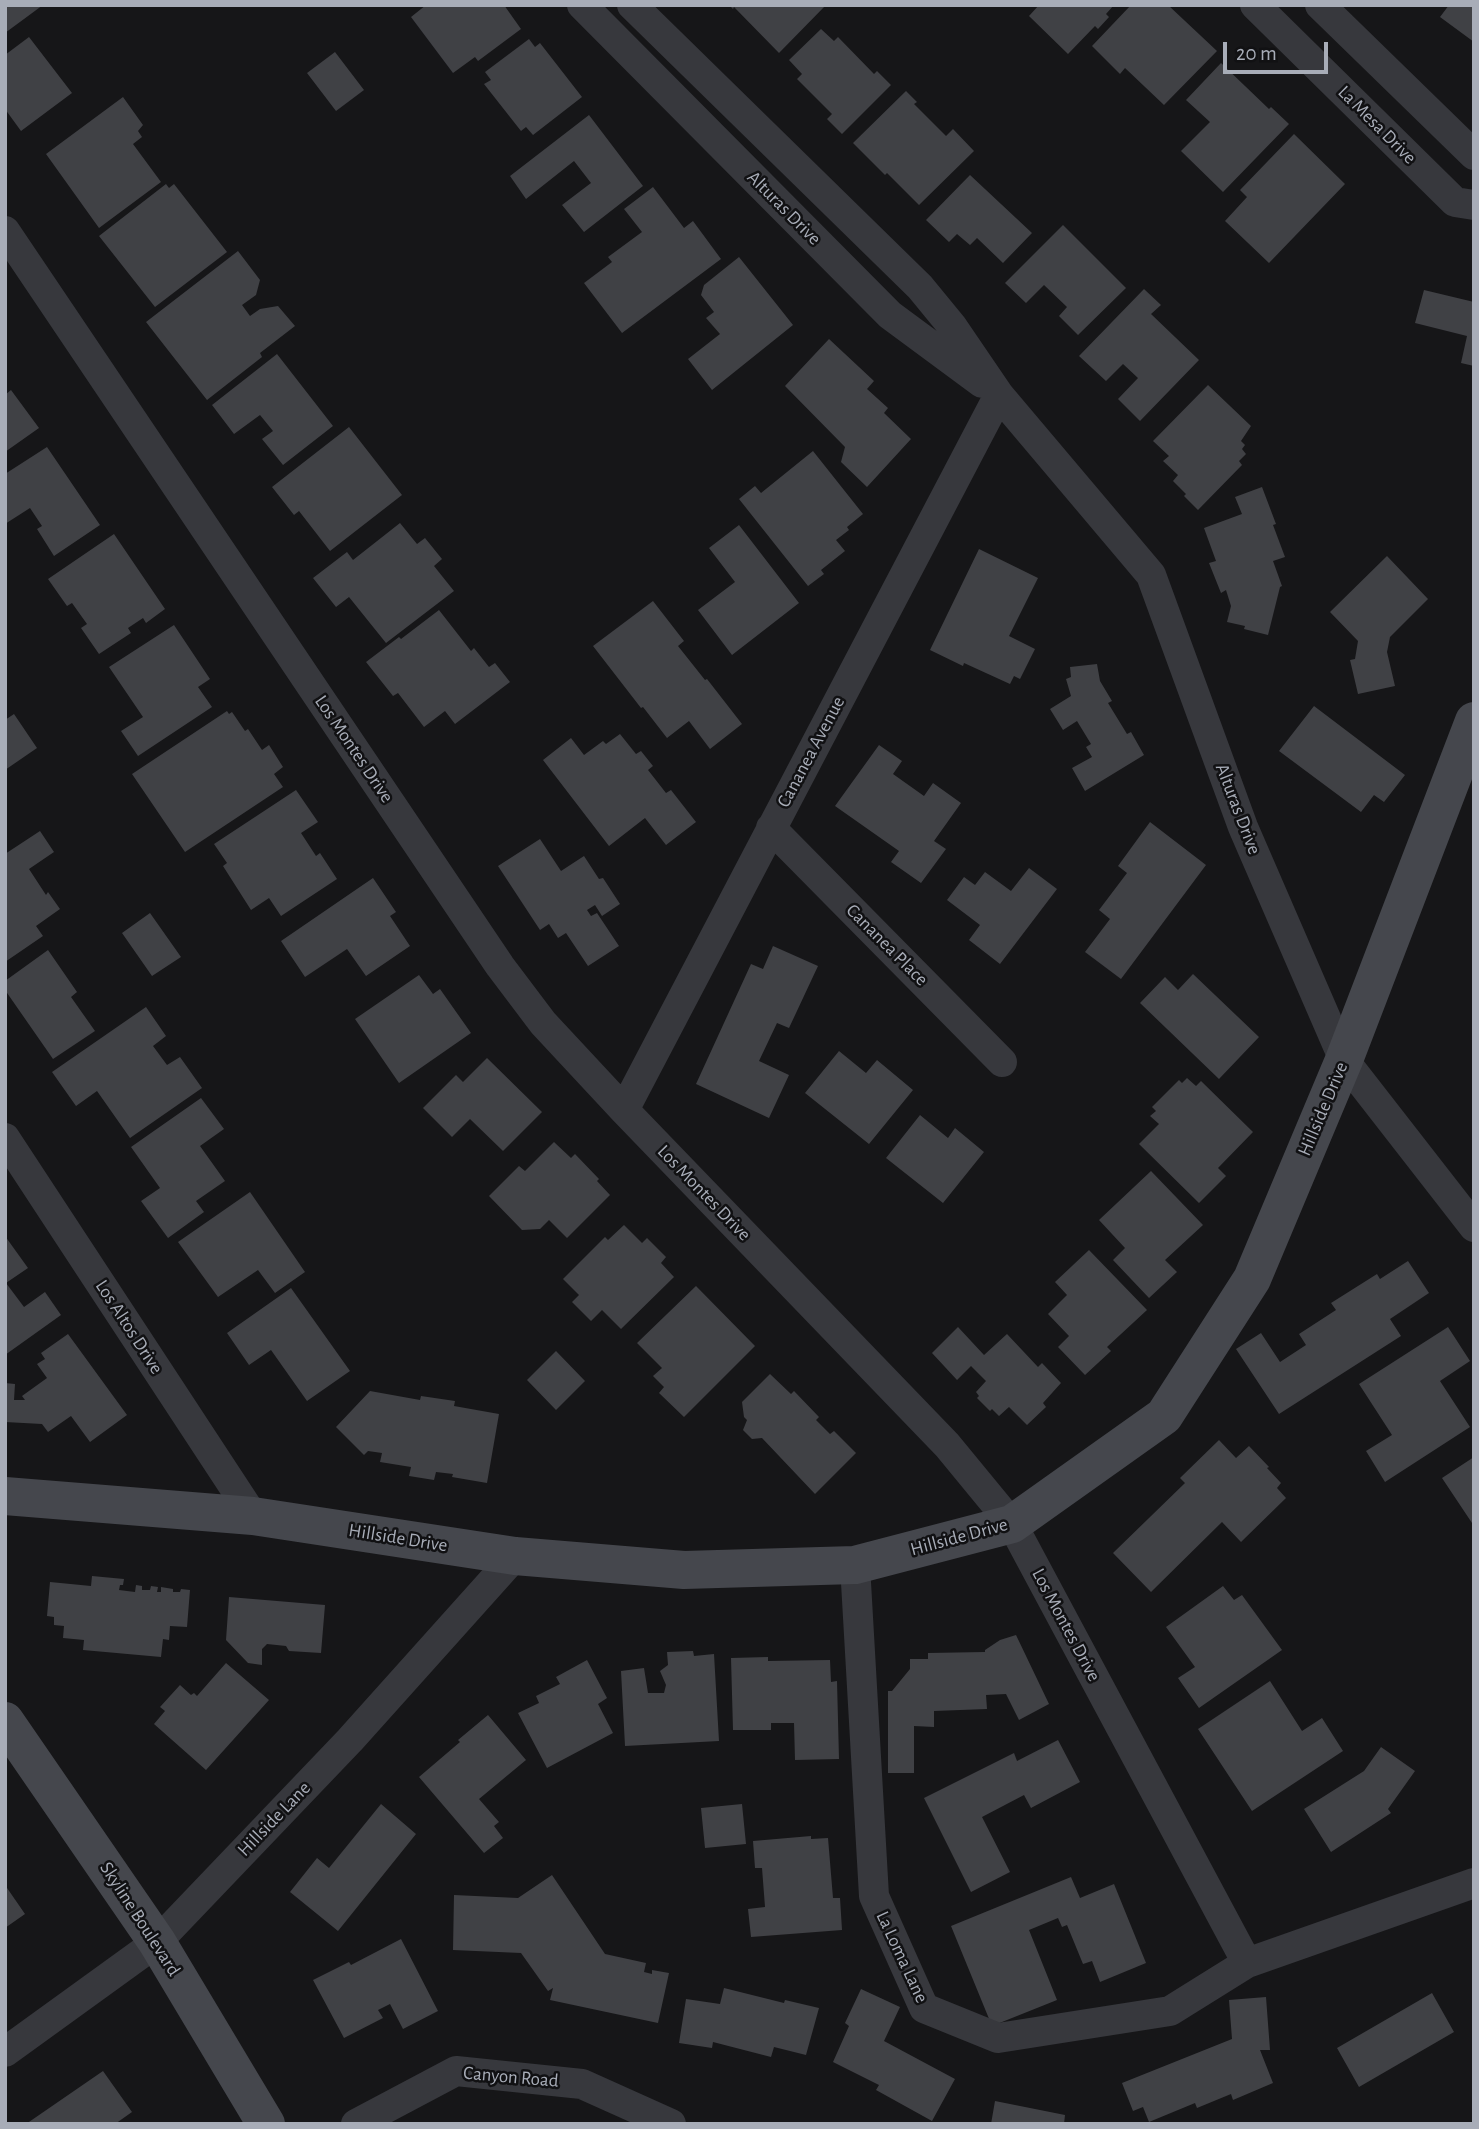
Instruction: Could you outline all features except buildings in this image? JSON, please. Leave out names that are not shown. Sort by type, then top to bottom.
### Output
[{"type":"main road","name":"Hillside Drive","points":[[5,1496],[253,1516],[515,1556],[684,1570],[855,1564],[1012,1524],[1164,1416],[1252,1279],[1344,1060],[1474,722]]},
{"type":"main road","name":"Skyline Boulevard","points":[[5,1721],[157,1942],[267,2124]]},
{"type":"street","name":"Alturas Drive","points":[[582,5],[890,315],[999,395]]},
{"type":"street","name":"Alturas Drive","points":[[632,5],[920,288],[952,326],[999,395],[1151,575],[1243,827],[1344,1060],[1474,1227]]},
{"type":"street","name":"La Mesa Drive","points":[[1255,5],[1455,202],[1474,205]]},
{"type":"street","points":[[1320,5],[1474,155]]},
{"type":"street","name":"Los Montes Drive","points":[[5,231],[500,966],[543,1023],[947,1445],[1012,1524],[1247,1963]]},
{"type":"street","name":"Cananea Avenue","points":[[624,1110],[999,395]]},
{"type":"street","name":"Cananea Place","points":[[771,828],[1002,1062]]},
{"type":"street","name":"Los Altos Drive","points":[[5,1138],[253,1516]]},
{"type":"street","name":"Hillside Lane","points":[[5,2052],[157,1942],[350,1740],[515,1556]]},
{"type":"street","name":"La Loma Lane","points":[[855,1564],[874,1896],[924,2008],[998,2038],[1171,2011],[1247,1963]]},
{"type":"street","points":[[1247,1963],[1474,1882]]},
{"type":"street","name":"Canyon Road","points":[[356,2124],[456,2071],[582,2084],[671,2124]]}]
